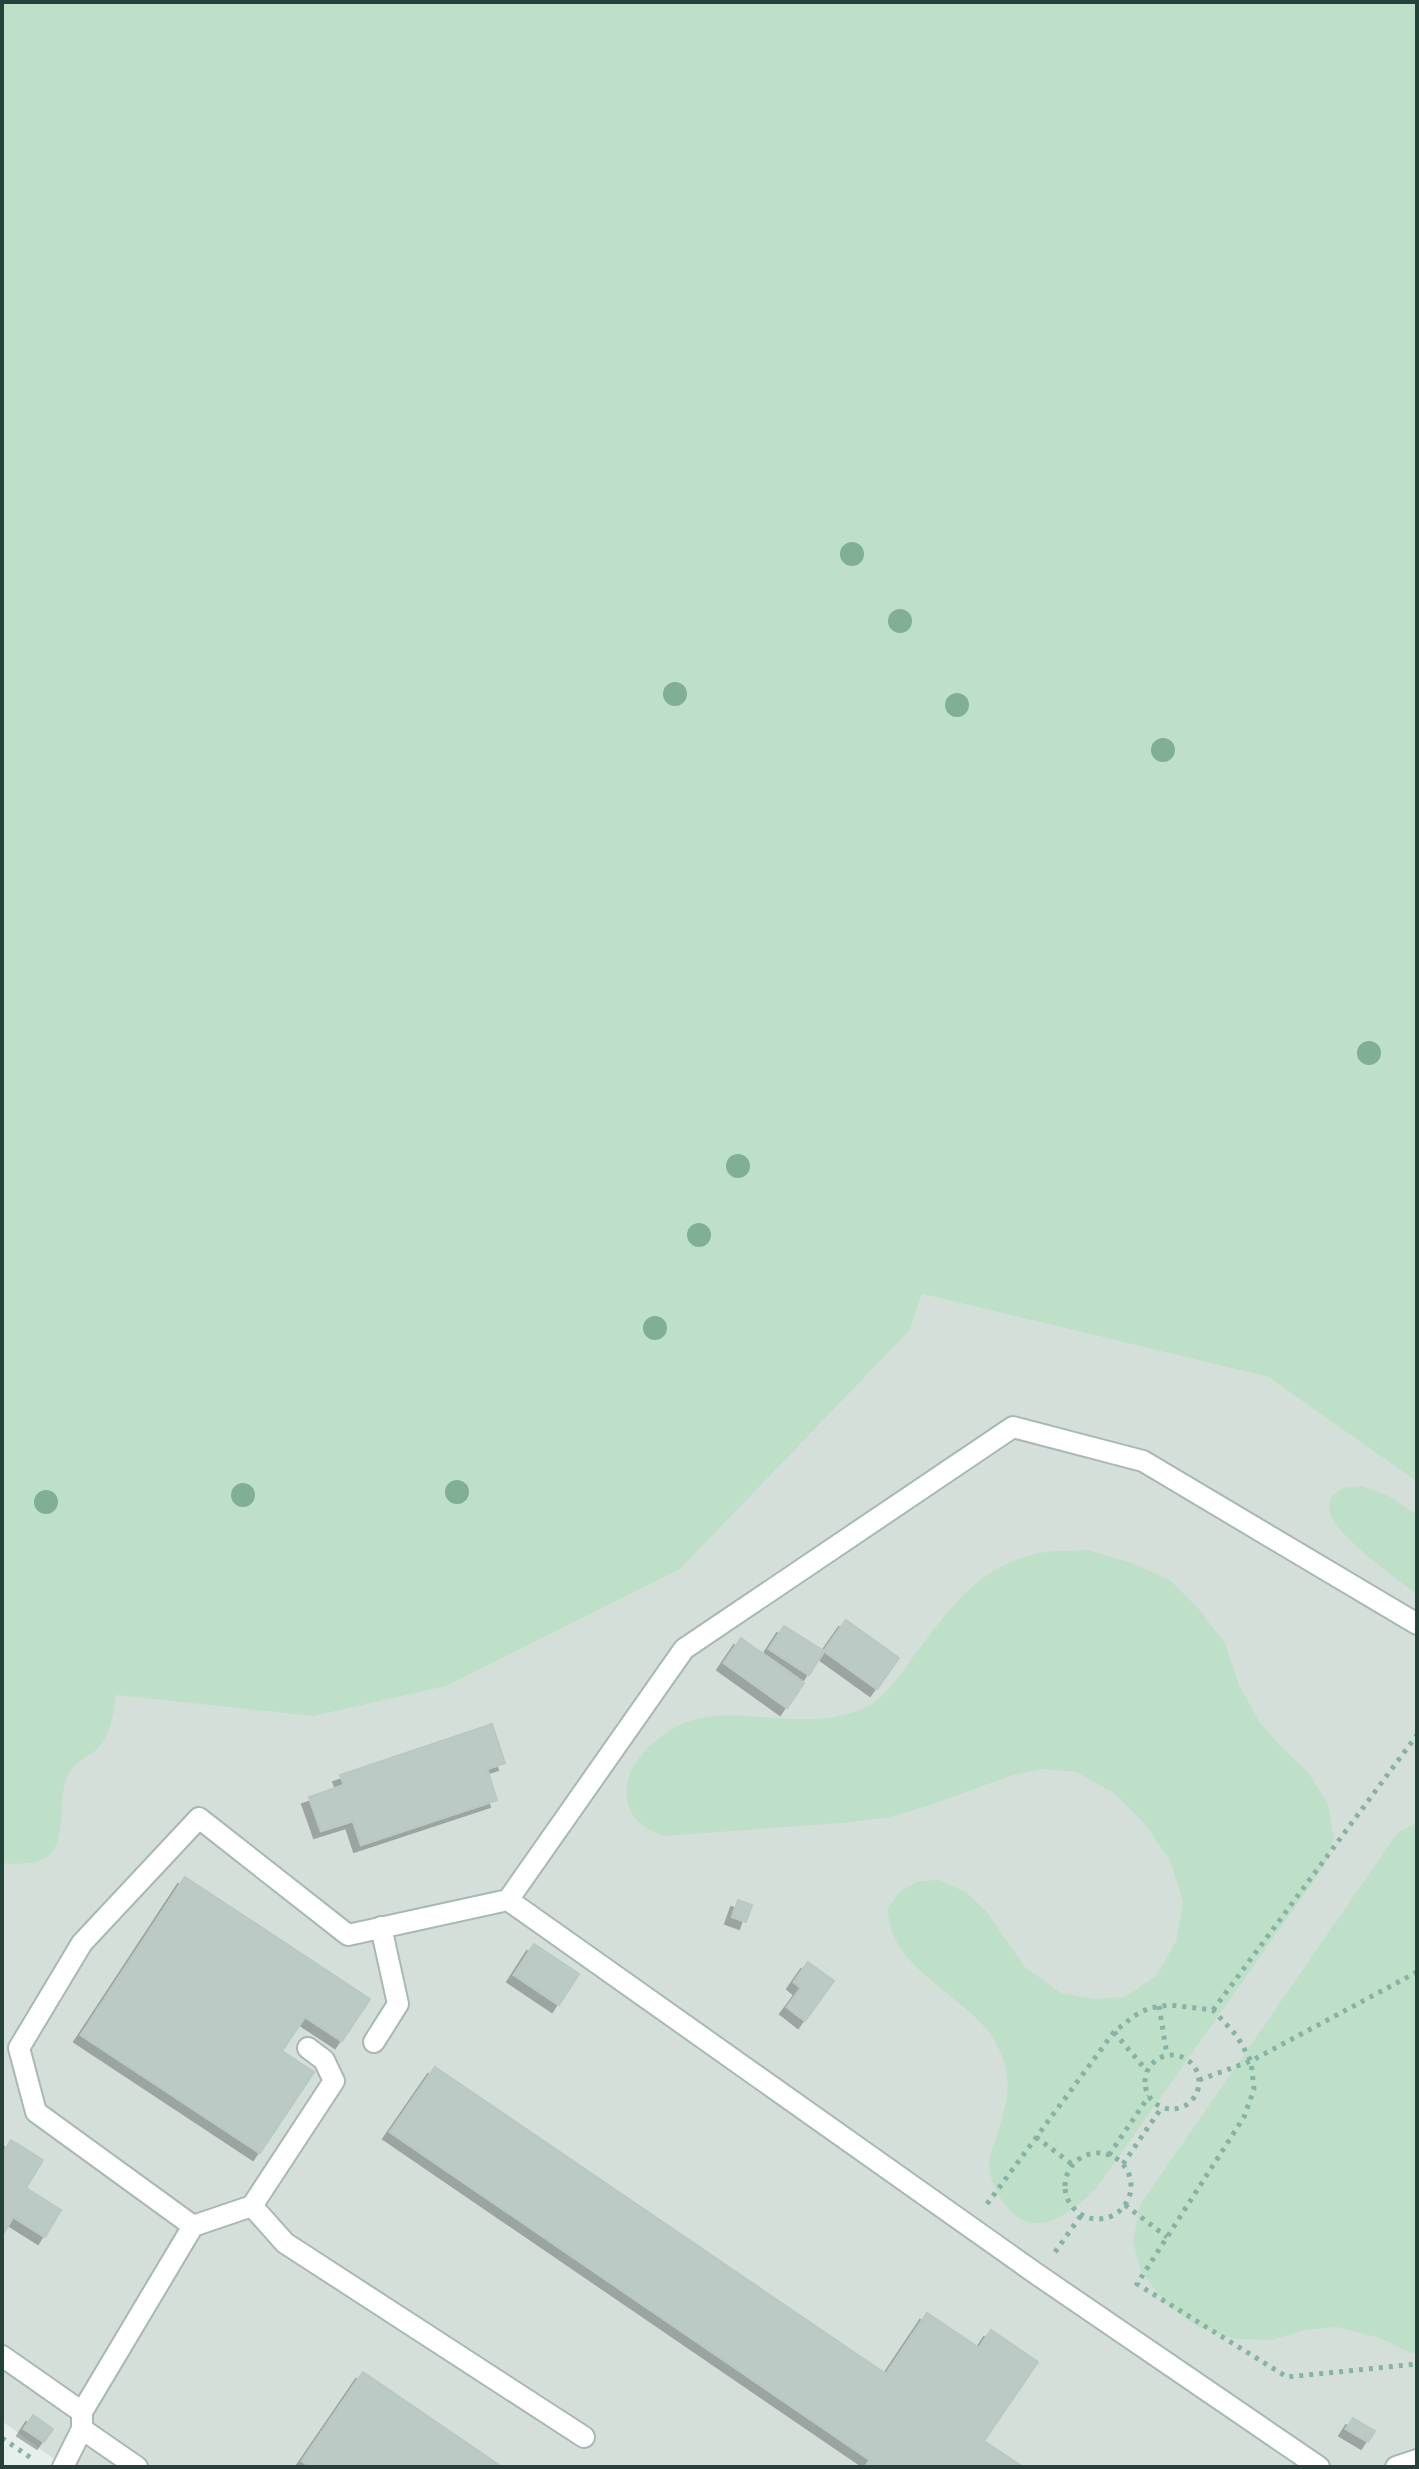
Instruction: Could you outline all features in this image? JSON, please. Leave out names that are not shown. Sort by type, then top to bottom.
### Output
[{"type":"lane","points":[[193,2226],[36,2112],[19,2048],[82,1943],[199,1818],[348,1935],[508,1900],[684,1649],[1013,1427],[1143,1461],[1417,1624]]},
{"type":"lane","points":[[508,1900],[1038,2275],[1319,2467]]},
{"type":"lane","points":[[374,2042],[398,2004],[381,1927]]},
{"type":"lane","points":[[63,2467],[82,2421],[193,2226],[252,2206],[334,2081],[324,2060],[308,2048]]},
{"type":"lane","points":[[252,2206],[285,2243],[584,2437]]},
{"type":"lane","points":[[2,2356],[137,2467]]},
{"type":"lane","points":[[1396,2467],[1417,2460]]},
{"type":"path","points":[[1213,2010],[1417,1735]]},
{"type":"path","points":[[1199,2080],[1251,2061],[1417,1972]]},
{"type":"path","points":[[1159,2006],[1167,2055]]},
{"type":"path","points":[[970,2227],[1114,2032],[1134,2016],[1159,2006],[1213,2010],[1237,2036],[1251,2061],[1254,2089],[1244,2117],[1137,2284],[1287,2377],[1417,2364]]},
{"type":"path","points":[[1114,2032],[1147,2071]]},
{"type":"path","points":[[1167,2055],[1176,2055],[1192,2063],[1199,2080],[1194,2098],[1188,2104],[1171,2109],[1162,2107],[1145,2088],[1147,2071],[1159,2058],[1167,2055]]},
{"type":"path","points":[[1109,2155],[1149,2096]]},
{"type":"path","points":[[1123,2164],[1162,2107]]},
{"type":"path","points":[[1036,2137],[1073,2165]]},
{"type":"path","points":[[1092,2153],[1109,2155],[1123,2164],[1131,2182],[1125,2205],[1112,2216],[1102,2218],[1092,2218],[1073,2207],[1065,2186],[1067,2175],[1081,2157],[1092,2153]]},
{"type":"path","points":[[1125,2205],[1167,2237]]},
{"type":"path","points":[[1038,2275],[1082,2214]]},
{"type":"path","points":[[2,2438],[44,2467]]},
{"type":"shaded area","points":[[922,1294],[1268,1377],[1417,1482],[1417,2467],[65,2467],[2,2421],[2,1667],[910,1330]]},
{"type":"green space","points":[[2,2],[1417,2],[1417,1482],[1268,1377],[922,1294],[910,1330],[680,1569],[446,1686],[313,1716],[116,1695],[103,1742],[73,1767],[65,1783],[58,1841],[52,1852],[42,1860],[27,1863],[2,1862]]},
{"type":"green space","points":[[1362,1486],[1389,1496],[1417,1515],[1417,1595],[1353,1543],[1333,1519],[1329,1507],[1332,1496],[1343,1488]]},
{"type":"green space","points":[[1088,1550],[1135,1564],[1171,1581],[1198,1608],[1225,1643],[1239,1685],[1259,1721],[1308,1772],[1328,1804],[1334,1838],[1325,1865],[1098,2186],[1064,2215],[1039,2223],[1027,2222],[1015,2215],[1000,2197],[990,2173],[990,2156],[1007,2092],[1006,2070],[997,2045],[974,2017],[912,1963],[892,1931],[887,1910],[898,1893],[918,1881],[939,1880],[966,1892],[986,1911],[1025,1967],[1061,1993],[1095,1999],[1125,1997],[1156,1976],[1176,1941],[1183,1902],[1170,1860],[1144,1823],[1114,1793],[1076,1772],[1042,1769],[1013,1775],[890,1817],[664,1836],[645,1827],[632,1814],[627,1787],[633,1767],[645,1751],[666,1733],[687,1722],[731,1715],[827,1718],[868,1706],[891,1686],[941,1620],[980,1580],[1013,1561],[1034,1554]]},
{"type":"green space","points":[[1417,1823],[1417,2353],[1380,2338],[1337,2327],[1305,2330],[1272,2340],[1234,2339],[1196,2326],[1164,2302],[1141,2271],[1133,2242],[1140,2205],[1398,1832]]},
{"type":"building","points":[[846,1620],[899,1658],[877,1689],[824,1651]]},
{"type":"building","points":[[784,1626],[824,1651],[809,1675],[769,1649]]},
{"type":"building","points":[[741,1638],[804,1683],[787,1708],[724,1663]]},
{"type":"building","points":[[492,1724],[505,1763],[487,1769],[497,1800],[361,1845],[353,1821],[321,1831],[309,1797],[344,1785],[340,1775]]},
{"type":"building","points":[[185,1877],[370,1999],[342,2041],[305,2017],[282,2051],[314,2072],[260,2153],[81,2035]]},
{"type":"building","points":[[738,1900],[752,1905],[746,1922],[732,1917]]},
{"type":"building","points":[[534,1944],[579,1974],[559,2005],[514,1975]]},
{"type":"building","points":[[808,1962],[834,1981],[805,2021],[787,2007],[801,1988],[794,1982]]},
{"type":"building","points":[[435,2067],[886,2374],[927,2313],[979,2348],[991,2330],[1038,2362],[984,2441],[1023,2467],[865,2467],[870,2460],[390,2132]]},
{"type":"building","points":[[11,2140],[43,2160],[26,2188],[61,2210],[45,2237],[13,2217],[2,2236],[2,2155]]},
{"type":"building","points":[[363,2372],[502,2467],[311,2467],[302,2461]]},
{"type":"building","points":[[33,2415],[53,2429],[44,2442],[24,2429]]},
{"type":"building","points":[[1353,2418],[1375,2431],[1368,2442],[1346,2429]]}]
